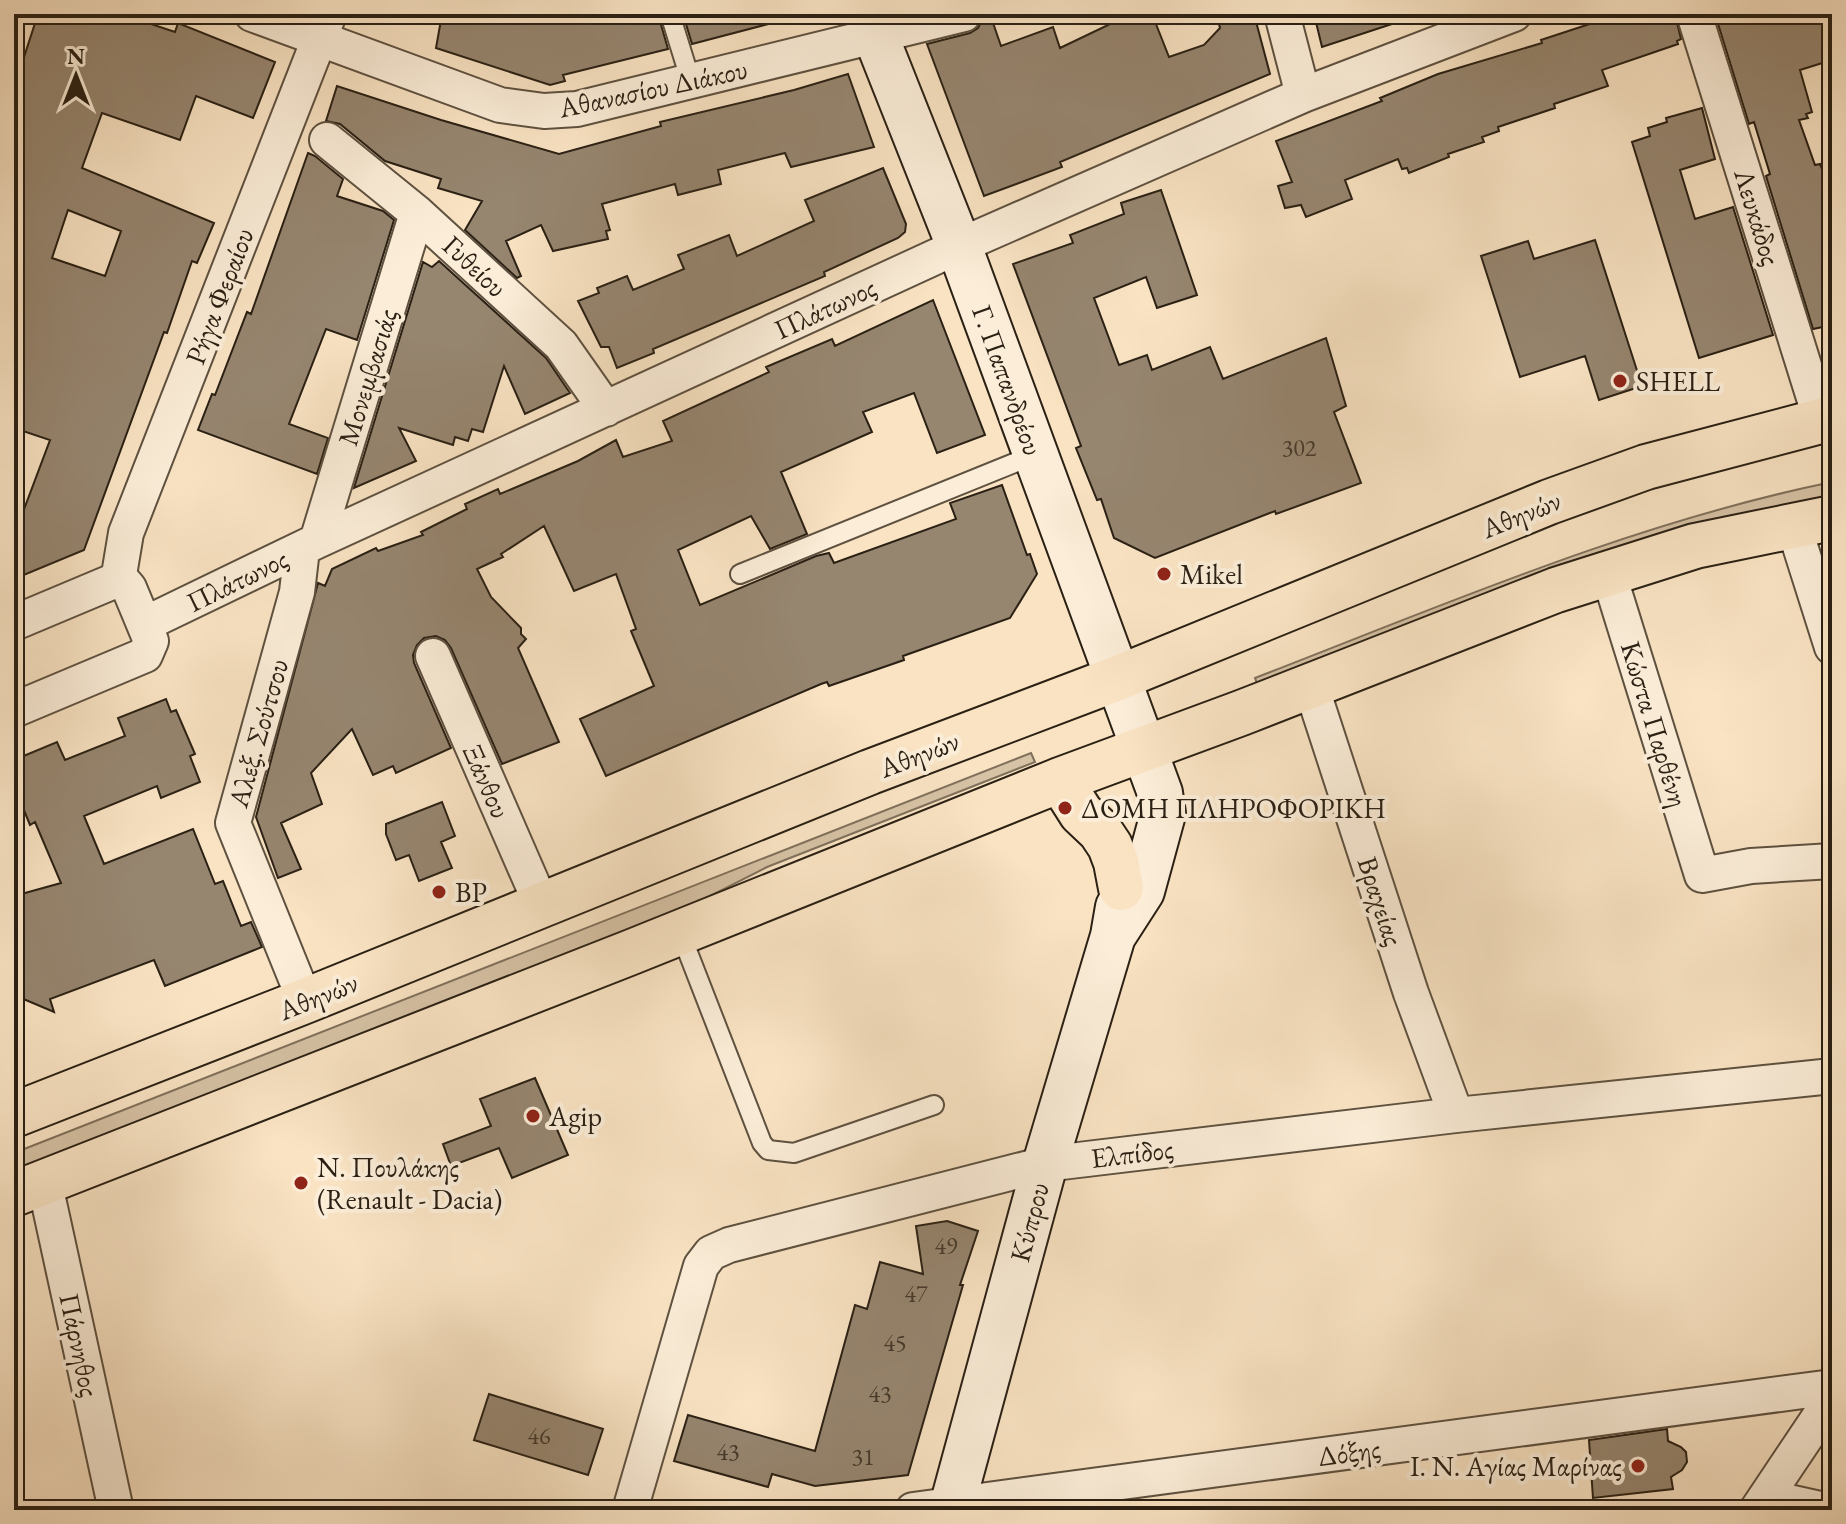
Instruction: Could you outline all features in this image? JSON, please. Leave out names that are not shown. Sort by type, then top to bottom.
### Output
[{"type":"highway","name":"Αθηνών","points":[[14,1115],[305,1001],[870,772],[1118,678],[1549,502],[1646,467],[1826,419]]},
{"type":"highway","points":[[29,1187],[1060,780],[1608,572],[1695,546],[1813,521]]},
{"type":"highway","points":[[1060,780],[1081,813],[1110,846],[1121,888]]},
{"type":"street","name":"Αθανασίου Διάκου","points":[[252,14],[325,26],[500,105],[544,111],[577,109],[691,82],[872,26],[964,14]]},
{"type":"street","points":[[1282,14],[1303,95]]},
{"type":"street","name":"Πλάτωνος","points":[[145,624],[309,545],[959,246],[1303,95],[1514,14]]},
{"type":"street","name":"Λευκάδος","points":[[1694,14],[1826,419]]},
{"type":"street","name":"Ρήγα Φεραίου","points":[[118,581],[126,533],[325,26]]},
{"type":"street","name":"Γ. Παπανδρέου","points":[[872,26],[959,246],[1145,748]]},
{"type":"street","name":"Γυθείου","points":[[327,140],[417,213],[561,345],[606,409]]},
{"type":"street","name":"Μονεμβασιάς","points":[[309,545],[417,213]]},
{"type":"street","points":[[1813,521],[1832,647]]},
{"type":"street","name":"Αλεξ. Σούτσου","points":[[305,1001],[233,823],[309,545]]},
{"type":"street","name":"Κώστα Παρθένη","points":[[1608,572],[1702,875],[1751,866],[1832,861]]},
{"type":"street","points":[[14,623],[123,581],[129,588],[151,641],[145,655],[14,710]]},
{"type":"street","name":"Ξάνθου","points":[[433,656],[542,906]]},
{"type":"street","name":"Βραχείας","points":[[1311,686],[1411,993],[1456,1115]]},
{"type":"street","name":"Κύπρου","points":[[938,1509],[1113,936],[1141,802],[1145,748]]},
{"type":"street","name":"Κύπρου","points":[[1113,936],[1142,891],[1163,814],[1160,793],[1145,748]]},
{"type":"street","name":"Ελπίδος","points":[[630,1510],[701,1266],[711,1253],[729,1245],[1045,1164],[1456,1115],[1832,1076]]},
{"type":"street","name":"Πάρνηθος","points":[[29,1187],[116,1510]]},
{"type":"street","name":"Δόξης","points":[[938,1509],[1832,1387]]},
{"type":"street","points":[[1825,1510],[1762,1503],[1832,1398]]},
{"type":"lane","points":[[670,14],[691,82]]},
{"type":"lane","points":[[740,574],[1034,455]]},
{"type":"lane","points":[[680,932],[762,1143],[768,1150],[794,1153],[934,1105]]},
{"type":"shaded area","points":[[1832,482],[1832,497],[1783,508],[1260,691],[1255,678],[1611,543],[1758,499]]},
{"type":"shaded area","points":[[1031,753],[1035,762],[767,867],[586,959],[14,1182],[14,1153]]},
{"type":"building","points":[[38,14],[121,14],[175,32],[178,23],[275,62],[253,118],[196,96],[180,140],[102,113],[82,168],[214,223],[197,263],[192,261],[84,550],[14,579],[14,536],[50,440],[14,428],[14,88]],"holes":[[[68,210],[121,231],[105,276],[52,258]]]},
{"type":"building","points":[[442,14],[658,14],[668,49],[563,75],[565,81],[550,85],[436,48]]},
{"type":"building","points":[[683,14],[775,14],[776,22],[692,44]]},
{"type":"building","points":[[1131,14],[1152,14],[1169,57],[1204,45],[1220,28],[1216,14],[1254,14],[1270,74],[1060,162],[1062,167],[984,196],[927,44],[970,33],[978,28],[983,18],[991,17],[1001,46],[1053,27],[1060,48]]},
{"type":"building","points":[[1314,14],[1406,14],[1407,19],[1322,47]]},
{"type":"building","points":[[1620,14],[1675,14],[1681,39],[1677,41],[1678,44],[1602,70],[1608,86],[1498,127],[1499,131],[1482,137],[1484,142],[1448,154],[1449,157],[1409,173],[1407,168],[1402,169],[1398,159],[1345,180],[1352,199],[1306,217],[1301,205],[1285,208],[1278,186],[1292,182],[1276,141],[1382,101],[1380,98],[1438,74],[1542,43],[1541,40]]},
{"type":"building","points":[[1715,14],[1832,14],[1832,60],[1800,70],[1812,112],[1806,114],[1808,118],[1799,120],[1815,165],[1820,164],[1832,193],[1832,325],[1813,329],[1766,176],[1770,174],[1754,122],[1749,124]]},
{"type":"building","points":[[848,74],[874,147],[791,167],[785,153],[718,170],[721,184],[678,195],[675,184],[602,204],[610,230],[606,231],[608,239],[553,251],[541,225],[506,241],[521,276],[517,278],[465,230],[482,201],[438,188],[441,179],[385,161],[340,124],[326,121],[337,86],[559,154],[661,126],[660,122]]},
{"type":"building","points":[[1702,108],[1715,159],[1680,170],[1695,219],[1733,207],[1773,335],[1699,358],[1632,142],[1650,136],[1648,128],[1667,122],[1666,118]]},
{"type":"building","points":[[308,153],[343,179],[337,196],[383,211],[394,220],[357,340],[326,329],[289,424],[328,438],[317,474],[198,430],[247,312],[251,314]]},
{"type":"building","points":[[883,168],[906,224],[905,232],[898,238],[824,272],[825,276],[653,349],[654,353],[617,368],[609,347],[601,347],[578,301],[599,293],[597,288],[627,276],[633,290],[684,269],[678,255],[729,235],[737,256],[814,221],[805,200]]},
{"type":"building","points":[[1161,190],[1197,295],[1157,308],[1146,277],[1094,298],[1119,365],[1147,355],[1152,370],[1210,347],[1223,379],[1326,338],[1346,406],[1334,412],[1361,483],[1276,514],[1275,511],[1155,558],[1114,538],[1101,499],[1097,500],[1076,448],[1081,446],[1013,264],[1073,243],[1070,235],[1124,214],[1121,203]]},
{"type":"building","points":[[1595,240],[1642,386],[1599,400],[1585,356],[1520,377],[1481,256],[1528,241],[1534,259]]},
{"type":"building","points":[[439,261],[546,358],[570,393],[525,414],[504,366],[483,432],[472,429],[468,441],[455,437],[453,445],[399,428],[416,461],[354,488],[423,262],[432,267]]},
{"type":"building","points":[[933,300],[985,435],[937,453],[914,393],[863,412],[872,432],[781,472],[807,534],[770,549],[751,516],[678,550],[700,605],[816,556],[829,553],[834,563],[956,519],[950,503],[1002,485],[1037,574],[1010,618],[903,656],[904,660],[829,686],[827,682],[821,684],[606,776],[580,719],[654,686],[631,631],[636,629],[616,574],[574,591],[544,526],[501,554],[503,557],[477,569],[491,597],[521,628],[521,634],[526,639],[518,648],[559,742],[502,764],[451,648],[445,640],[436,636],[424,638],[413,655],[414,663],[451,748],[396,773],[393,766],[373,775],[352,729],[311,773],[322,804],[281,823],[301,869],[278,878],[256,817],[318,583],[325,586],[332,569],[376,548],[378,551],[423,535],[421,532],[467,509],[465,504],[498,489],[500,494],[578,461],[616,440],[623,457],[672,441],[663,421],[769,372],[766,367],[832,339],[835,346]]},
{"type":"building","points":[[166,699],[171,712],[176,710],[195,754],[190,756],[200,782],[161,798],[157,786],[84,816],[104,864],[193,829],[215,884],[223,881],[241,926],[251,922],[262,947],[165,986],[154,960],[50,999],[54,1012],[14,995],[14,896],[61,883],[35,822],[30,825],[14,786],[14,760],[57,742],[65,760],[125,736],[118,718]]},
{"type":"building","points":[[442,802],[455,836],[441,842],[452,868],[419,881],[409,855],[396,860],[386,834],[386,824]]},
{"type":"building","points":[[535,1078],[568,1155],[512,1178],[499,1148],[451,1166],[443,1144],[491,1126],[480,1099]]},
{"type":"building","points":[[947,1221],[978,1231],[960,1285],[963,1285],[908,1475],[815,1486],[772,1474],[768,1487],[674,1461],[688,1415],[815,1451],[855,1305],[867,1309],[880,1262],[923,1274],[916,1226]]},
{"type":"building","points":[[489,1394],[603,1429],[588,1475],[474,1440]]},
{"type":"building","name":"Ι. Ν. Αγίας Μαρίνας","points":[[1667,1429],[1668,1441],[1686,1452],[1687,1462],[1682,1470],[1671,1477],[1673,1489],[1593,1498],[1589,1440]]},
{"type":"place","name":"SHELL","points":[[1620,381]]},
{"type":"place","name":"Mikel","points":[[1164,574]]},
{"type":"place","name":"ΔΟΜΗ ΠΛΗΡΟΦΟΡΙΚΗ","points":[[1065,808]]},
{"type":"place","name":"BP","points":[[439,892]]},
{"type":"place","name":"Agip","points":[[533,1116]]},
{"type":"place","name":"Ν. Πουλάκης (Renault - Dacia)","points":[[301,1183]]},
{"type":"place","name":"Ι. Ν. Αγίας Μαρίνας","points":[[1638,1466]]}]
